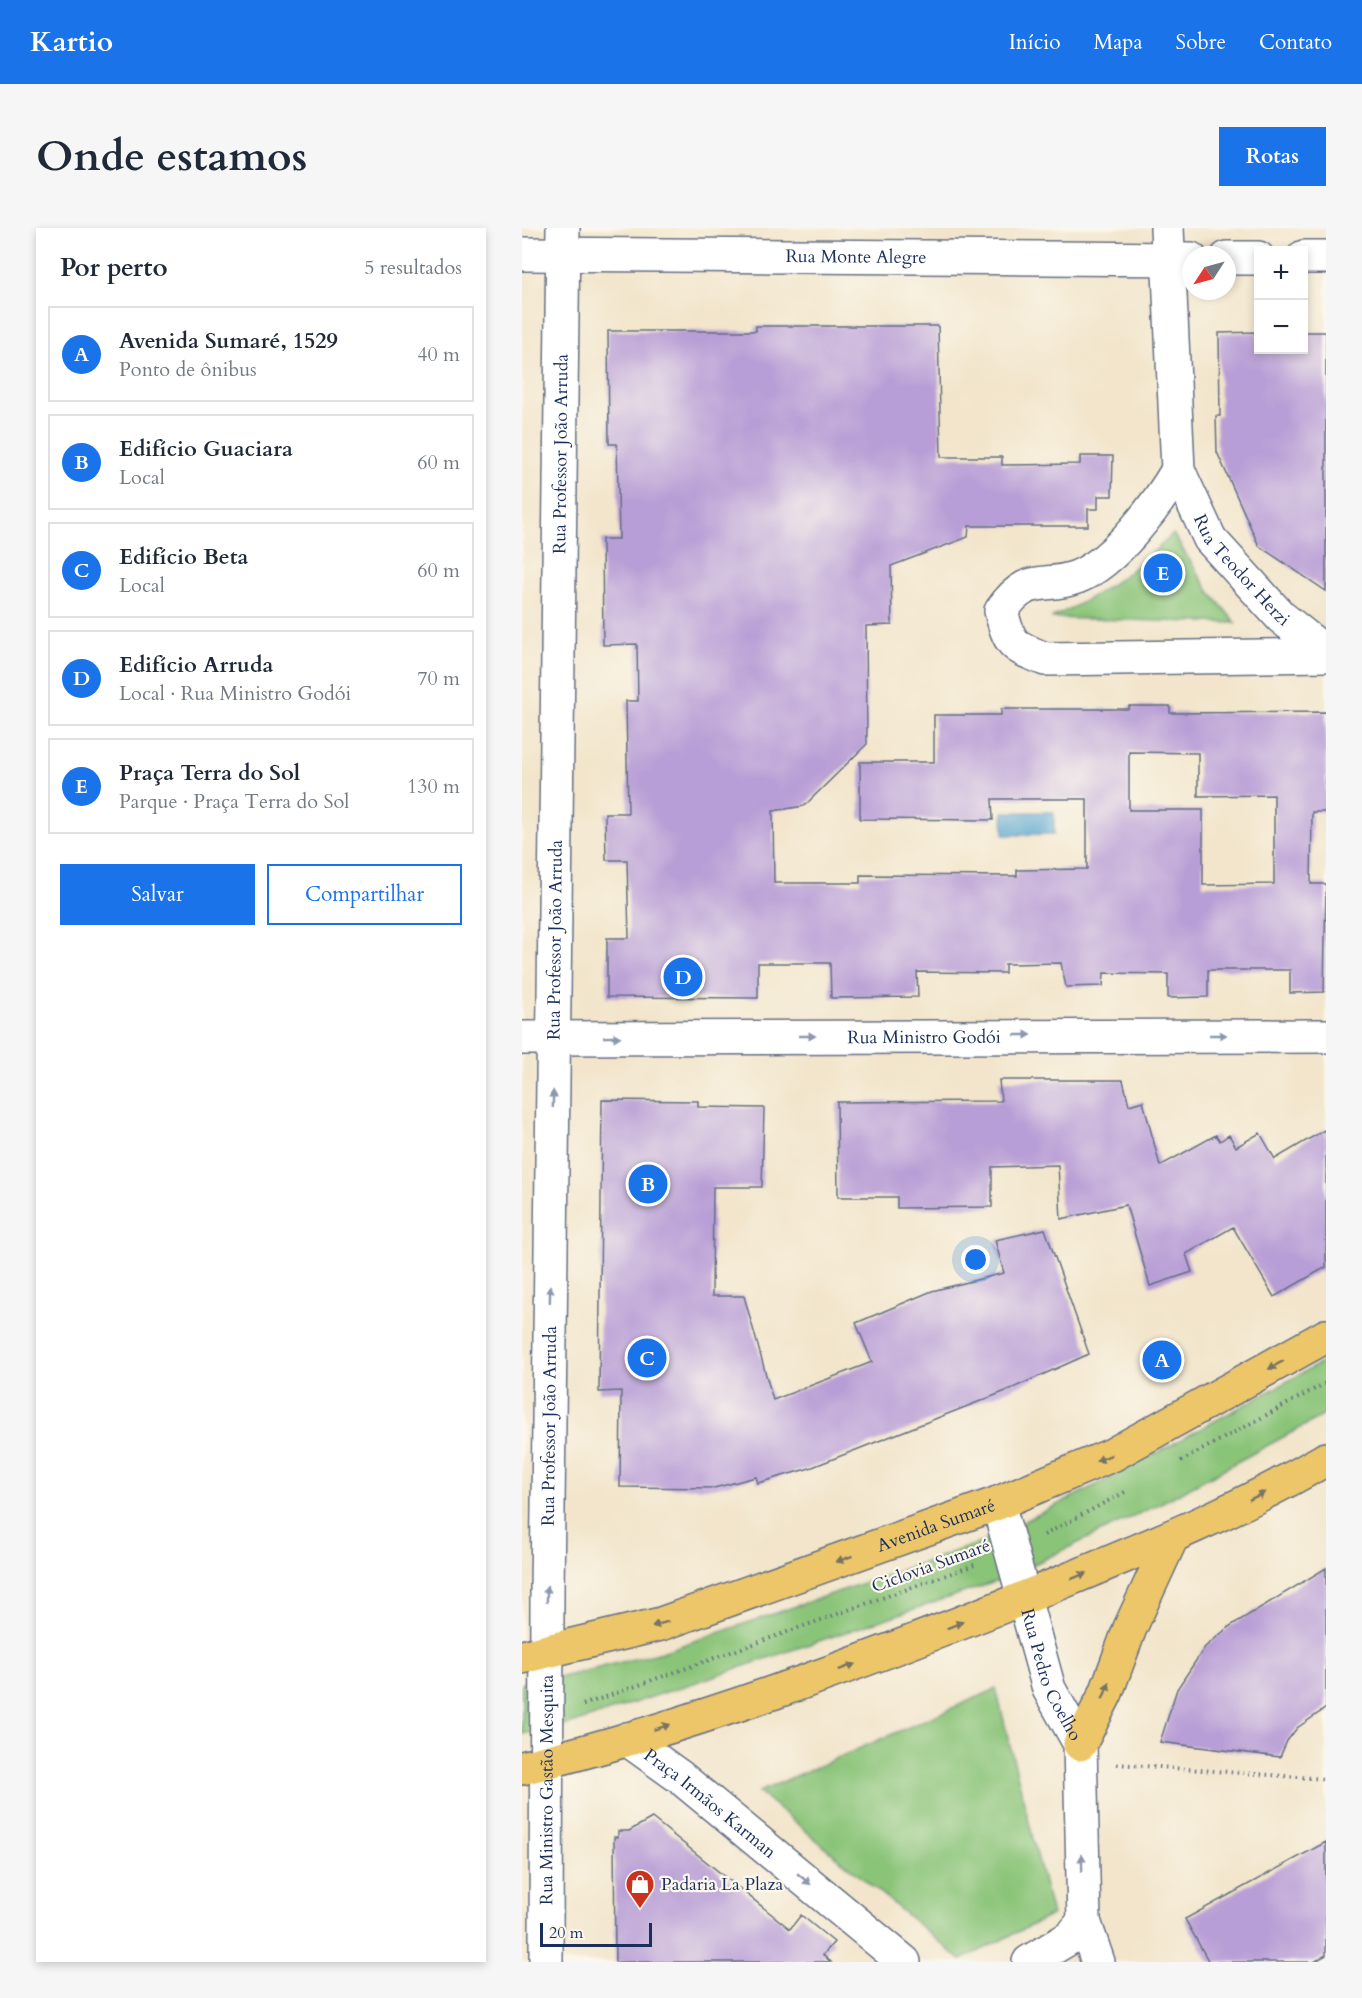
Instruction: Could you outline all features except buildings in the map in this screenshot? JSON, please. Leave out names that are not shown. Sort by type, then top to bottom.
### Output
[{"type":"main road","name":"Avenida Sumaré","points":[[534,1655],[661,1624],[998,1503],[1112,1455],[1326,1336]]},
{"type":"main road","points":[[534,1765],[627,1739],[817,1678],[1171,1539],[1289,1481],[1326,1459]]},
{"type":"main road","points":[[1080,1752],[1106,1693],[1130,1628],[1171,1539]]},
{"type":"street","name":"Rua Monte Alegre","points":[[522,254],[563,241],[1175,249]]},
{"type":"street","name":"Rua Professor João Arruda","points":[[534,1655],[538,1038],[563,241]]},
{"type":"street","points":[[1175,249],[1179,471],[1154,510],[1098,565],[1076,577],[1034,583],[1011,597],[1001,611],[1008,637],[1020,648],[1045,659],[1326,654]]},
{"type":"street","points":[[1308,257],[1326,257]]},
{"type":"street","points":[[1236,258],[1254,258]]},
{"type":"street","name":"Rua Teodor Herzi","points":[[1179,471],[1210,539],[1281,617],[1326,654]]},
{"type":"street","name":"Rua Ministro Godói","points":[[538,1038],[1326,1036]]},
{"type":"street","name":"Rua Pedro Coelho","points":[[998,1503],[1014,1551],[1049,1689],[1080,1752],[1083,1921]]},
{"type":"street","name":"Rua Ministro Gastão Mesquita","points":[[534,1655],[547,1718],[534,1765],[546,1962]]},
{"type":"street","name":"Praça Irmãos Karman","points":[[627,1739],[680,1777],[904,1962]]},
{"type":"street","points":[[1029,1962],[1071,1937],[1083,1921]]},
{"type":"street","points":[[1083,1921],[1098,1962]]},
{"type":"path","points":[[1171,1467],[1326,1383]]},
{"type":"path","name":"Ciclovia Sumaré","points":[[547,1718],[1014,1551],[1130,1489]]},
{"type":"path","points":[[1080,1752],[1326,1779]]},
{"type":"green space","points":[[1173,534],[1209,591],[1236,623],[1051,618],[1116,582]]},
{"type":"green space","points":[[1326,1360],[1326,1414],[1157,1505],[1001,1580],[568,1725],[522,1734],[522,1683],[554,1679],[662,1652],[986,1541],[1118,1474]]},
{"type":"green space","points":[[996,1689],[1052,1915],[961,1960],[759,1792]]},
{"type":"water","points":[[1003,812],[1054,812],[1054,834],[1004,835]]},
{"type":"place","name":"Praça Terra do Sol","points":[[1163,573]]},
{"type":"place","name":"Edifício Arruda","points":[[683,977]]},
{"type":"place","name":"Edifício Guaciara","points":[[648,1184]]},
{"type":"place","name":"Edifício Beta","points":[[647,1358]]},
{"type":"place","name":"Avenida Sumaré, 1529","points":[[1162,1360]]},
{"type":"place","name":"Padaria La Plaza","points":[[640,1910]]}]
